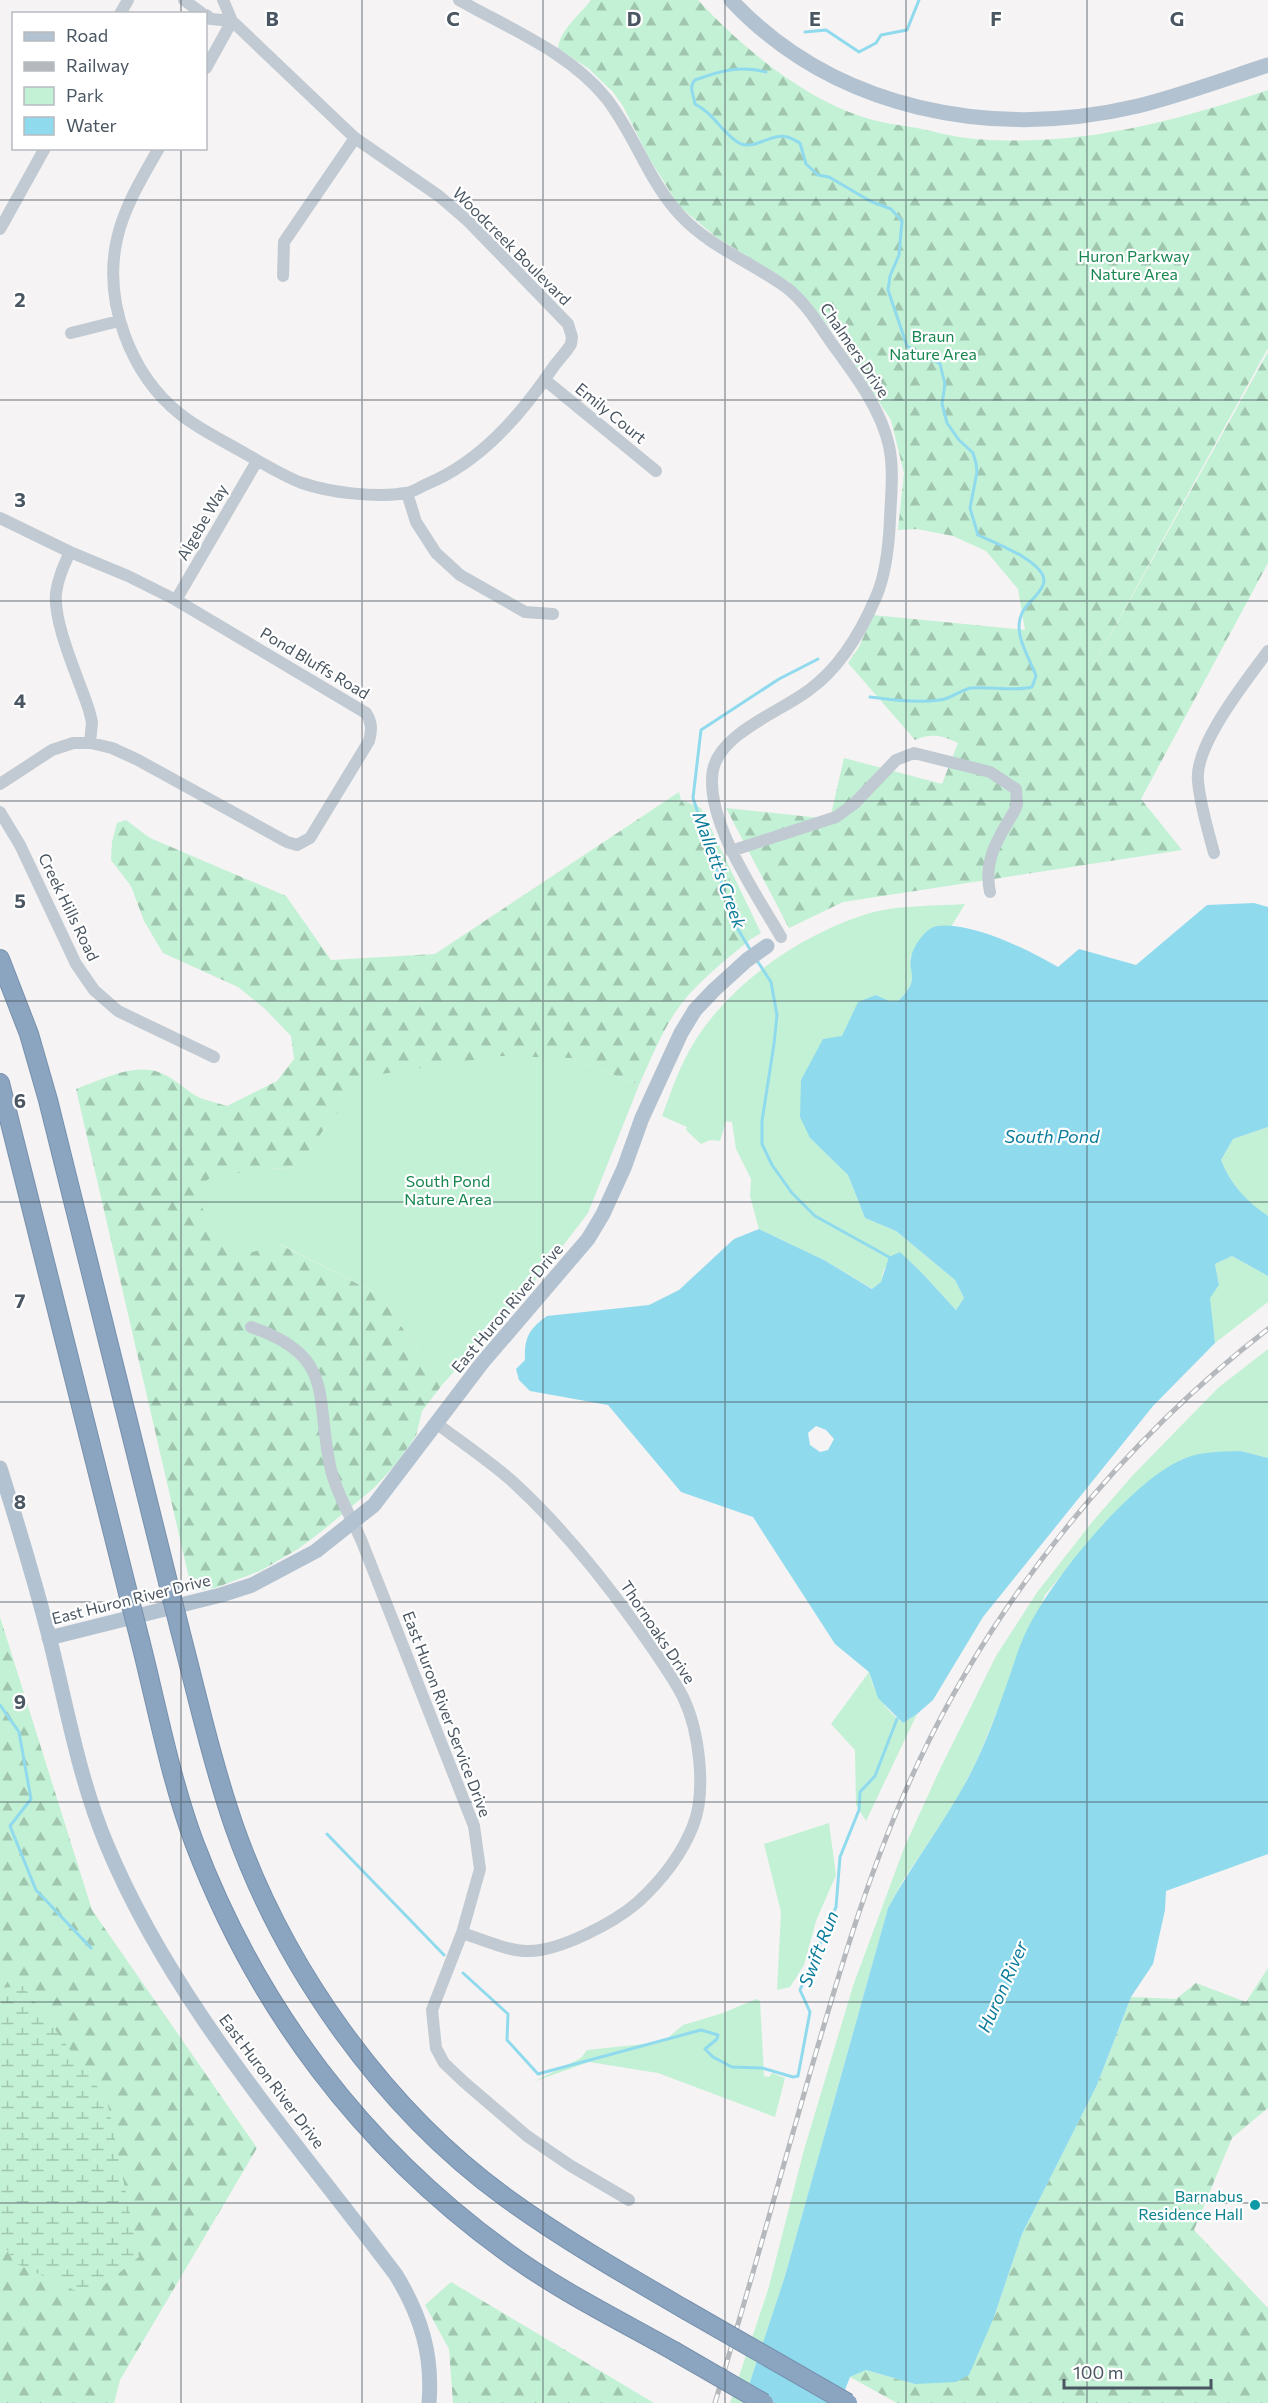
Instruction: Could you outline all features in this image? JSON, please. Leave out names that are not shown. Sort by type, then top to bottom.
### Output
[{"type":"highway","points":[[0,959],[29,1034],[48,1100],[217,1772],[234,1826],[256,1881],[282,1935],[308,1979],[363,2057],[402,2104],[443,2145],[504,2196],[580,2248],[848,2403]]},
{"type":"highway","points":[[0,1083],[177,1791],[217,1899],[249,1963],[287,2026],[316,2067],[368,2128],[449,2208],[506,2252],[557,2286],[764,2403]]},
{"type":"main road","points":[[730,0],[771,37],[825,73],[873,95],[901,104],[956,116],[1026,120],[1112,111],[1161,99],[1268,65]]},
{"type":"main road","name":"East Huron River Drive","points":[[429,2403],[428,2347],[410,2298],[396,2275],[194,2006],[153,1940],[132,1899],[106,1843],[91,1800],[49,1638],[221,1595],[252,1585],[316,1551],[374,1505],[482,1363],[588,1239],[603,1214],[624,1168],[642,1118],[681,1033],[695,1011],[747,960],[767,946]]},
{"type":"main road","points":[[0,1468],[49,1638]]},
{"type":"street","name":"Woodcreek Boulevard","points":[[223,0],[232,21],[355,138],[439,196],[468,221],[568,324],[572,337],[571,344],[545,380],[501,433],[477,455],[447,476],[407,493]]},
{"type":"street","name":"Chalmers Drive","points":[[459,0],[545,48],[592,83],[607,99],[664,196],[683,218],[710,239],[788,289],[808,308],[876,410],[889,445],[892,472],[889,540],[878,593],[859,633],[841,659],[810,690],[755,723],[725,747],[713,767],[711,791],[731,851],[781,937]]},
{"type":"street","points":[[189,2],[202,12]]},
{"type":"street","points":[[207,16],[211,19],[232,21],[207,66]]},
{"type":"street","points":[[283,276],[284,242],[355,138]]},
{"type":"street","points":[[0,229],[44,150]]},
{"type":"street","points":[[158,150],[127,208],[117,238],[114,281],[120,321],[149,382],[164,399],[190,421],[302,483],[339,492],[407,493],[416,522],[436,553],[460,575],[525,612],[553,614]]},
{"type":"street","points":[[71,333],[120,321]]},
{"type":"street","name":"Emily Court","points":[[545,380],[656,471]]},
{"type":"street","name":"Algebe Way","points":[[176,600],[257,460]]},
{"type":"street","name":"Pond Bluffs Road","points":[[0,518],[176,600],[366,712],[372,731],[369,741],[310,838],[297,845],[287,842],[138,760],[112,748],[90,742],[73,743],[52,750],[0,784]]},
{"type":"street","points":[[70,552],[58,583],[57,617],[91,716],[90,742]]},
{"type":"street","points":[[1214,853],[1197,778],[1204,748],[1230,704],[1268,651]]},
{"type":"street","points":[[731,851],[836,817],[855,804],[896,760],[914,753],[990,772],[1016,789],[1015,810],[991,855],[987,876],[990,892]]},
{"type":"street","name":"Creek Hills Road","points":[[0,812],[20,845],[76,964],[94,990],[118,1011],[214,1057]]},
{"type":"street","name":"East Huron River Service Drive","points":[[251,1327],[282,1340],[310,1362],[317,1380],[331,1471],[354,1523],[474,1826],[480,1869],[462,1934],[432,2010],[436,2048],[444,2063],[527,2136],[571,2166],[629,2200]]},
{"type":"street","name":"Thornoaks Drive","points":[[436,1423],[511,1480],[566,1534],[589,1562],[657,1656],[682,1696],[692,1720],[699,1755],[699,1786],[694,1823],[674,1862],[664,1876],[633,1906],[592,1932],[545,1948],[527,1951],[462,1934]]},
{"type":"green space","points":[[591,0],[698,0],[733,35],[774,69],[818,97],[869,119],[966,138],[1044,140],[1120,130],[1194,113],[1268,90],[1268,348],[1081,688],[1268,352],[1268,563],[1141,799],[1182,850],[843,902],[789,928],[726,808],[830,819],[844,758],[942,784],[958,743],[936,736],[926,736],[915,740],[848,663],[859,647],[873,615],[1025,630],[1018,589],[986,551],[953,536],[917,529],[898,530],[904,473],[891,420],[837,337],[803,295],[788,281],[716,237],[679,206],[649,158],[623,106],[613,92],[588,68],[558,49],[566,29]]},
{"type":"green space","points":[[679,792],[681,800],[719,847],[751,939],[710,974],[682,1003],[664,1031],[639,1085],[571,1058],[332,1118],[302,1161],[288,1169],[269,1168],[245,1176],[223,1168],[279,1244],[380,1295],[442,1385],[422,1411],[416,1436],[396,1464],[374,1488],[322,1531],[298,1549],[260,1571],[215,1588],[192,1591],[76,1089],[129,1071],[151,1070],[161,1073],[200,1098],[227,1106],[277,1081],[294,1059],[291,1036],[264,1008],[238,987],[163,953],[144,921],[131,886],[111,860],[112,842],[117,823],[126,820],[150,838],[286,896],[331,960],[435,954]]},
{"type":"green space","points":[[681,800],[701,808],[761,933],[751,939],[719,847]]},
{"type":"green space","points":[[965,904],[951,927],[936,926],[910,957],[912,981],[898,1001],[889,1001],[876,995],[810,1138],[848,1175],[865,1218],[896,1231],[955,1280],[964,1298],[956,1310],[900,1253],[884,1269],[881,1282],[873,1289],[824,1260],[759,1229],[750,1196],[751,1179],[736,1149],[732,1122],[726,1121],[720,1141],[710,1140],[701,1144],[686,1130],[687,1127],[662,1116],[681,1068],[699,1035],[717,1011],[739,988],[791,949],[846,921],[874,912],[907,907]]},
{"type":"green space","name":"South Pond Nature Area","points":[[499,1056],[571,1058],[639,1085],[588,1213],[546,1268],[442,1385],[380,1295],[280,1244],[235,1257],[216,1238],[200,1203],[206,1181],[223,1168],[245,1175],[269,1168],[288,1169],[302,1161],[332,1118],[375,1075]]},
{"type":"green space","points":[[1268,1127],[1268,1216],[1240,1192],[1229,1177],[1221,1160],[1233,1139]]},
{"type":"green space","points":[[1232,1256],[1268,1276],[1268,1302],[1215,1343],[1209,1298],[1219,1285],[1215,1264]]},
{"type":"green space","points":[[1268,1349],[1268,1458],[1241,1451],[1182,1459],[1135,1493],[1106,1521],[1045,1595],[977,1760],[956,1801],[904,1879],[888,1908],[785,2276],[743,2403],[730,2403],[768,2290],[804,2150],[853,1986],[904,1848],[996,1656],[1038,1591],[1093,1521],[1133,1475],[1218,1388]]},
{"type":"green space","points":[[0,1617],[92,1910],[257,2148],[120,2380],[114,2403],[0,2403]]},
{"type":"green space","points":[[869,1672],[877,1694],[897,1718],[903,1723],[917,1714],[866,1821],[856,1805],[855,1750],[831,1724]]},
{"type":"green space","points":[[829,1823],[836,1875],[816,1921],[804,1965],[790,1987],[777,1990],[781,1912],[764,1844]]},
{"type":"green space","points":[[1268,1968],[1268,2108],[1232,2138],[1194,2230],[1268,2308],[1268,2403],[897,2403],[850,2377],[866,2370],[915,2384],[994,2317],[1022,2234],[1097,2085],[1131,1997],[1176,1999],[1196,1983],[1246,2002]]},
{"type":"green space","points":[[23,1986],[107,2100],[139,2257],[89,2297],[15,2263],[0,2238],[0,1988]]},
{"type":"green space","points":[[756,1999],[760,2001],[764,2076],[769,2077],[772,2073],[785,2078],[775,2117],[658,2073],[589,2062],[533,2082],[581,2058],[587,2050],[663,2042],[683,2025],[723,2013]]},
{"type":"green space","points":[[451,2282],[654,2403],[453,2403],[449,2349],[425,2305]]},
{"type":"water","name":"South Pond","points":[[1254,903],[1268,907],[1268,1127],[1233,1139],[1221,1160],[1229,1177],[1240,1192],[1268,1216],[1268,1276],[1232,1256],[1215,1264],[1219,1285],[1210,1298],[1215,1343],[1153,1406],[983,1617],[933,1700],[903,1723],[878,1698],[869,1672],[835,1644],[753,1517],[681,1492],[608,1405],[530,1391],[519,1380],[516,1369],[525,1360],[525,1346],[529,1335],[547,1316],[649,1305],[679,1290],[734,1239],[759,1229],[824,1260],[872,1289],[881,1282],[889,1257],[900,1252],[956,1310],[964,1298],[955,1280],[896,1231],[865,1218],[848,1175],[810,1138],[800,1117],[801,1080],[823,1039],[842,1036],[858,1002],[876,995],[889,1001],[898,1001],[906,993],[912,980],[913,951],[922,936],[933,927],[951,926],[983,932],[1016,945],[1058,967],[1079,949],[1136,965],[1207,905]],"holes":[[[816,1426],[826,1430],[834,1439],[828,1450],[820,1452],[810,1445],[808,1433]]]},
{"type":"water","name":"Huron River","points":[[1241,1451],[1268,1458],[1268,1854],[1166,1891],[1165,1910],[1153,1964],[1131,1997],[1097,2085],[1022,2234],[994,2317],[969,2375],[956,2382],[915,2384],[866,2370],[850,2377],[840,2403],[743,2403],[785,2276],[888,1908],[946,1816],[977,1760],[1026,1632],[1037,1611],[1072,1561],[1116,1510],[1139,1489],[1162,1471],[1190,1456],[1211,1452]]},
{"type":"waterway","name":"Mallett's Creek","points":[[805,32],[826,30],[859,52],[876,43],[881,35],[907,30],[919,0]]},
{"type":"waterway","name":"Mallett's Creek","points":[[766,72],[747,69],[730,70],[695,80],[692,88],[695,104],[741,144],[747,145],[781,136],[800,143],[806,164],[818,175],[829,177],[870,201],[891,209],[902,221],[899,255],[890,276],[888,290],[907,346],[940,364],[945,384],[942,404],[947,423],[959,440],[973,453],[977,472],[970,508],[978,535],[1020,555],[1039,569],[1043,577],[1043,585],[1024,609],[1019,626],[1021,640],[1036,676],[1032,687],[971,688],[944,699],[931,701],[870,697]]},
{"type":"waterway","name":"Mallett's Creek","points":[[751,951],[736,926],[693,798],[701,730],[779,679],[818,659]]},
{"type":"waterway","name":"Mallett's Creek","points":[[756,959],[771,982],[777,1015],[762,1121],[762,1144],[772,1165],[792,1193],[815,1216],[889,1257]]},
{"type":"waterway","name":"Swift Run","points":[[0,1705],[19,1732],[31,1799],[10,1826],[36,1890],[91,1948]]},
{"type":"waterway","name":"Swift Run","points":[[463,1973],[508,2014],[507,2040],[538,2074],[701,2030],[718,2035],[717,2039],[705,2049],[713,2057],[732,2067],[762,2068],[793,2077],[798,2076],[810,2012],[800,1990],[836,1907],[840,1857],[859,1810],[860,1792],[875,1776],[897,1719]]},
{"type":"waterway","name":"Swift Run","points":[[327,1834],[444,1955]]},
{"type":"railway","points":[[715,2403],[818,2045],[870,1880],[902,1799],[951,1698],[987,1638],[1026,1580],[1069,1524],[1164,1420],[1268,1329]]},
{"type":"place","name":"Barnabus Residence Hall","points":[[1255,2205]]},
{"type":"park label","name":"Huron Parkway Nature Area","points":[[1134,265]]},
{"type":"park label","name":"Braun Nature Area","points":[[933,345]]}]
